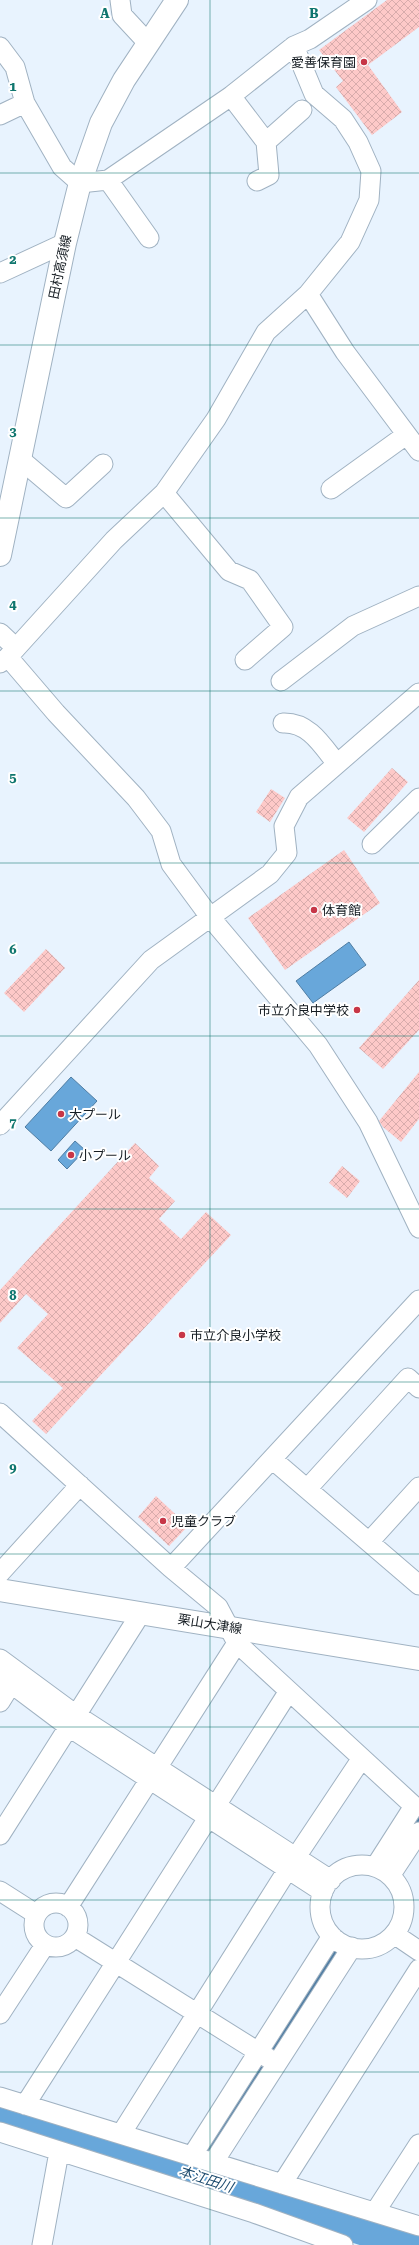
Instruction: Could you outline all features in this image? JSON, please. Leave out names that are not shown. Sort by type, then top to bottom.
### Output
[{"type":"main road","name":"田村高須線","points":[[0,554],[65,243],[80,183],[102,123],[124,80],[177,0]]},
{"type":"main road","name":"栗山大津線","points":[[0,1590],[141,1613],[232,1635],[419,1659]]},
{"type":"street","points":[[120,0],[122,15],[148,43]]},
{"type":"street","points":[[0,47],[15,67],[25,103],[62,167],[80,183],[108,180],[231,96],[294,46],[310,39],[367,0]]},
{"type":"street","points":[[8,656],[114,540],[164,493],[216,419],[266,332],[308,294],[350,242],[369,200],[371,171],[358,142],[343,119],[314,94],[294,46]]},
{"type":"street","points":[[231,96],[266,142],[269,175],[257,181]]},
{"type":"street","points":[[0,115],[25,103]]},
{"type":"street","points":[[266,142],[302,110]]},
{"type":"street","points":[[108,180],[149,238]]},
{"type":"street","points":[[0,273],[65,243]]},
{"type":"street","points":[[308,294],[345,352],[419,451]]},
{"type":"street","points":[[331,489],[406,435]]},
{"type":"street","points":[[20,459],[66,498],[103,464]]},
{"type":"street","points":[[164,493],[229,571],[250,580],[283,627],[245,660]]},
{"type":"street","points":[[281,681],[353,626],[419,597]]},
{"type":"street","points":[[0,633],[8,656],[56,713],[136,798],[161,831],[171,864],[210,917],[318,1045],[368,1122],[419,1228]]},
{"type":"street","points":[[0,1125],[151,960],[270,874],[287,853],[284,826],[299,797],[419,693]]},
{"type":"street","points":[[283,723],[294,722],[307,728],[337,764]]},
{"type":"street","points":[[372,844],[419,798]]},
{"type":"street","points":[[171,1568],[419,1300]]},
{"type":"street","points":[[307,1489],[408,1378],[419,1388]]},
{"type":"street","points":[[0,1413],[171,1568],[218,1607],[232,1635],[289,1692],[414,1806],[383,1871]]},
{"type":"street","points":[[272,1459],[419,1585]]},
{"type":"street","points":[[0,1572],[80,1485]]},
{"type":"street","points":[[369,1542],[419,1487]]},
{"type":"street","points":[[0,1835],[141,1613]]},
{"type":"street","points":[[68,1907],[154,1773],[232,1635]]},
{"type":"street","points":[[0,1659],[10,1677],[73,1721],[327,1886]]},
{"type":"street","points":[[0,1702],[10,1677]]},
{"type":"street","points":[[26,2105],[289,1692]]},
{"type":"street","points":[[121,2134],[292,1863],[362,1758]]},
{"type":"street","points":[[383,1871],[419,1832]]},
{"type":"street","points":[[363,1865],[383,1871],[399,1886],[403,1898],[404,1912],[397,1929],[375,1947],[363,1949],[352,1948],[341,1943],[332,1936],[325,1926],[321,1915],[327,1886],[340,1872],[351,1866],[363,1865]]},
{"type":"street","points":[[0,1891],[36,1914]]},
{"type":"street","points":[[51,1904],[63,1904],[68,1907],[77,1917],[78,1930],[75,1937],[70,1942],[58,1947],[45,1945],[36,1935],[34,1928],[36,1914],[45,1906],[51,1904]]},
{"type":"street","points":[[397,1929],[419,1936]]},
{"type":"street","points":[[397,1929],[419,1951]]},
{"type":"street","points":[[213,2163],[267,2057],[332,1936]]},
{"type":"street","points":[[75,1937],[267,2057]]},
{"type":"street","points":[[0,2014],[45,1945]]},
{"type":"street","points":[[192,2156],[352,1948]]},
{"type":"street","points":[[282,2184],[419,1968]]},
{"type":"street","points":[[0,2097],[419,2226]]},
{"type":"street","points":[[0,2132],[254,2213],[343,2245]]},
{"type":"street","points":[[374,2212],[419,2144]]},
{"type":"street","points":[[42,2245],[60,2152]]},
{"type":"water","points":[[349,942],[366,965],[313,1003],[296,981]]},
{"type":"water","name":"大プール","points":[[71,1077],[97,1101],[51,1151],[25,1127]]},
{"type":"water","name":"小プール","points":[[75,1141],[85,1150],[67,1169],[58,1160]]},
{"type":"building","points":[[387,0],[419,0],[419,27],[368,65],[402,112],[372,135],[336,87],[343,81],[319,50]]},
{"type":"building","points":[[392,768],[408,782],[364,832],[347,818]]},
{"type":"building","points":[[271,789],[285,798],[270,822],[256,812]]},
{"type":"building","name":"体育館","points":[[344,850],[380,903],[285,970],[248,918]]},
{"type":"building","points":[[46,949],[65,968],[24,1012],[4,993]]},
{"type":"building","points":[[419,980],[419,1030],[383,1069],[359,1048]]},
{"type":"building","points":[[419,1072],[419,1119],[401,1142],[383,1127],[379,1121]]},
{"type":"building","points":[[135,1143],[159,1166],[149,1178],[175,1201],[159,1219],[181,1239],[206,1212],[231,1235],[46,1434],[32,1421],[63,1388],[17,1348],[48,1314],[26,1294],[0,1323],[0,1290]]},
{"type":"building","points":[[342,1166],[360,1181],[347,1198],[329,1183]]},
{"type":"building","name":"児童クラブ","points":[[156,1496],[188,1526],[169,1546],[138,1517]]},
{"type":"waterway","points":[[411,1829],[419,1818]]},
{"type":"waterway","points":[[193,2176],[335,1950]]},
{"type":"waterway","name":"本江田川","points":[[0,2113],[412,2245]]},
{"type":"place","name":"愛善保育園","points":[[364,62]]},
{"type":"place","name":"体育館","points":[[314,910]]},
{"type":"place","name":"市立介良中学校","points":[[357,1010]]},
{"type":"place","name":"大プール","points":[[61,1114]]},
{"type":"place","name":"小プール","points":[[71,1155]]},
{"type":"place","name":"市立介良小学校","points":[[182,1335]]},
{"type":"place","name":"児童クラブ","points":[[163,1521]]}]
